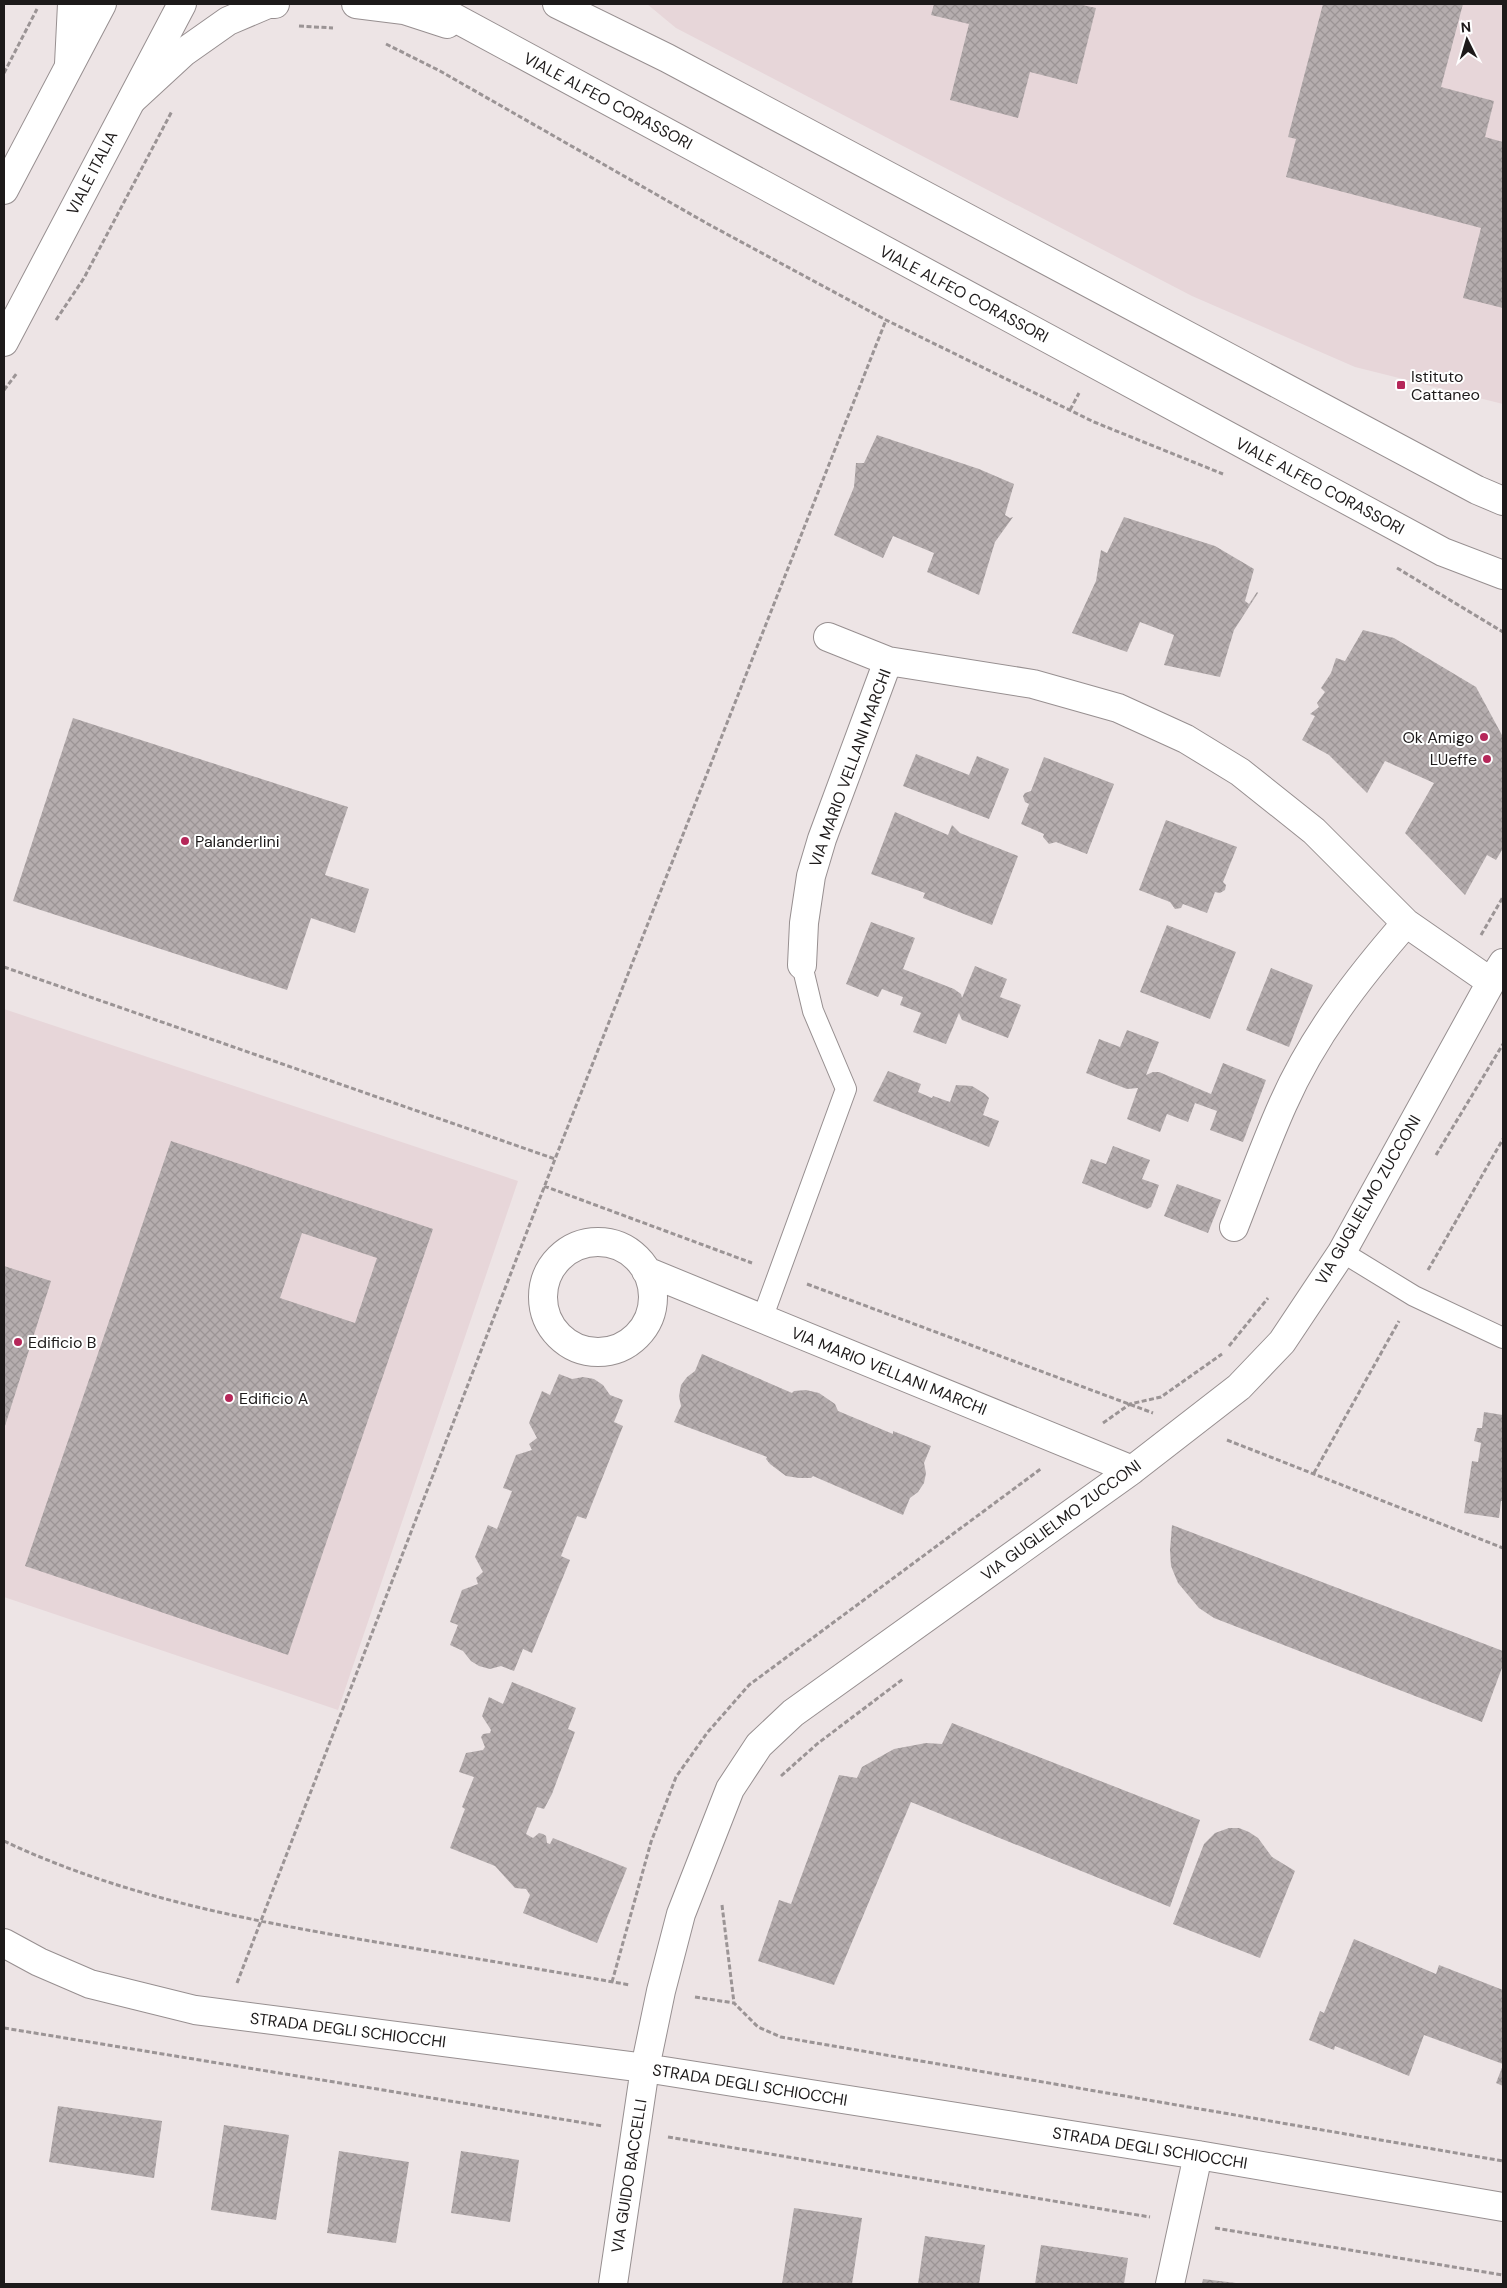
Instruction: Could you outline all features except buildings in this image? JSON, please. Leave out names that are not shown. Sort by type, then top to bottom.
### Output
[{"type":"street","points":[[69,64],[72,4]]},
{"type":"street","points":[[4,190],[102,4]]},
{"type":"street","name":"VIALE ITALIA","points":[[4,342],[128,103],[182,4]]},
{"type":"street","points":[[128,103],[184,52],[228,21],[268,4],[275,4]]},
{"type":"street","points":[[356,4],[404,10],[496,40]]},
{"type":"street","name":"VIALE ALFEO CORASSORI","points":[[429,4],[1443,552],[1503,575]]},
{"type":"street","points":[[557,4],[667,58],[1477,490],[1503,501]]},
{"type":"street","name":"VIA MARIO VELLANI MARCHI","points":[[828,637],[888,661],[1033,684],[1118,708],[1186,739],[1240,772],[1314,831],[1406,923],[1465,964],[1497,972]]},
{"type":"street","name":"VIA MARIO VELLANI MARCHI","points":[[802,965],[804,923],[811,876],[822,839],[888,661]]},
{"type":"street","points":[[1234,1227],[1283,1103],[1318,1038],[1361,975],[1406,923]]},
{"type":"street","name":"VIA GUGLIELMO ZUCCONI","points":[[645,2068],[661,1991],[681,1914],[730,1788],[759,1745],[793,1713],[1132,1470],[1239,1387],[1282,1342],[1342,1252],[1497,972]]},
{"type":"street","name":"VIA MARIO VELLANI MARCHI","points":[[646,1271],[1132,1470]]},
{"type":"street","name":"STRADA DEGLI SCHIOCCHI","points":[[4,1943],[39,1962],[90,1984],[195,2010],[645,2068],[1198,2155],[1503,2207]]},
{"type":"street","name":"VIA GUIDO BACCELLI","points":[[612,2284],[645,2068]]},
{"type":"street","points":[[1170,2284],[1198,2155]]},
{"type":"lane","points":[[762,1319],[846,1089],[813,1011],[802,965]]},
{"type":"lane","points":[[1342,1252],[1414,1296],[1503,1338]]},
{"type":"path","points":[[4,73],[38,4]]},
{"type":"path","points":[[293,26],[335,28]]},
{"type":"path","points":[[382,42],[440,71],[691,214],[886,320],[1094,422],[1230,476]]},
{"type":"path","points":[[51,327],[84,278],[172,110]]},
{"type":"path","points":[[226,2014],[544,1186],[886,320]]},
{"type":"path","points":[[4,390],[18,372]]},
{"type":"path","points":[[1395,567],[1503,632]]},
{"type":"path","points":[[1465,964],[1503,897]]},
{"type":"path","points":[[4,967],[555,1159]]},
{"type":"path","points":[[544,1186],[1130,1404],[1503,1548]]},
{"type":"path","points":[[1130,1404],[1161,1397],[1224,1352],[1274,1292]]},
{"type":"path","points":[[4,1841],[58,1865],[105,1882],[212,1912],[734,2003],[758,2027],[781,2037],[1503,2161]]},
{"type":"path","points":[[4,2028],[1503,2275]]},
{"type":"shaded area","points":[[647,4],[1503,4],[1503,404],[1355,367],[1192,296],[676,28]]},
{"type":"shaded area","points":[[4,1009],[518,1181],[338,1710],[4,1597]]},
{"type":"place","name":"Istituto Cattaneo","points":[[1401,385]]},
{"type":"place","name":"Ok Amigo","points":[[1484,737]]},
{"type":"place","name":"LUeffe","points":[[1487,759]]},
{"type":"place","name":"Palanderlini","points":[[185,841]]},
{"type":"place","name":"Edificio B","points":[[18,1342]]},
{"type":"place","name":"Edificio A","points":[[229,1398]]}]
